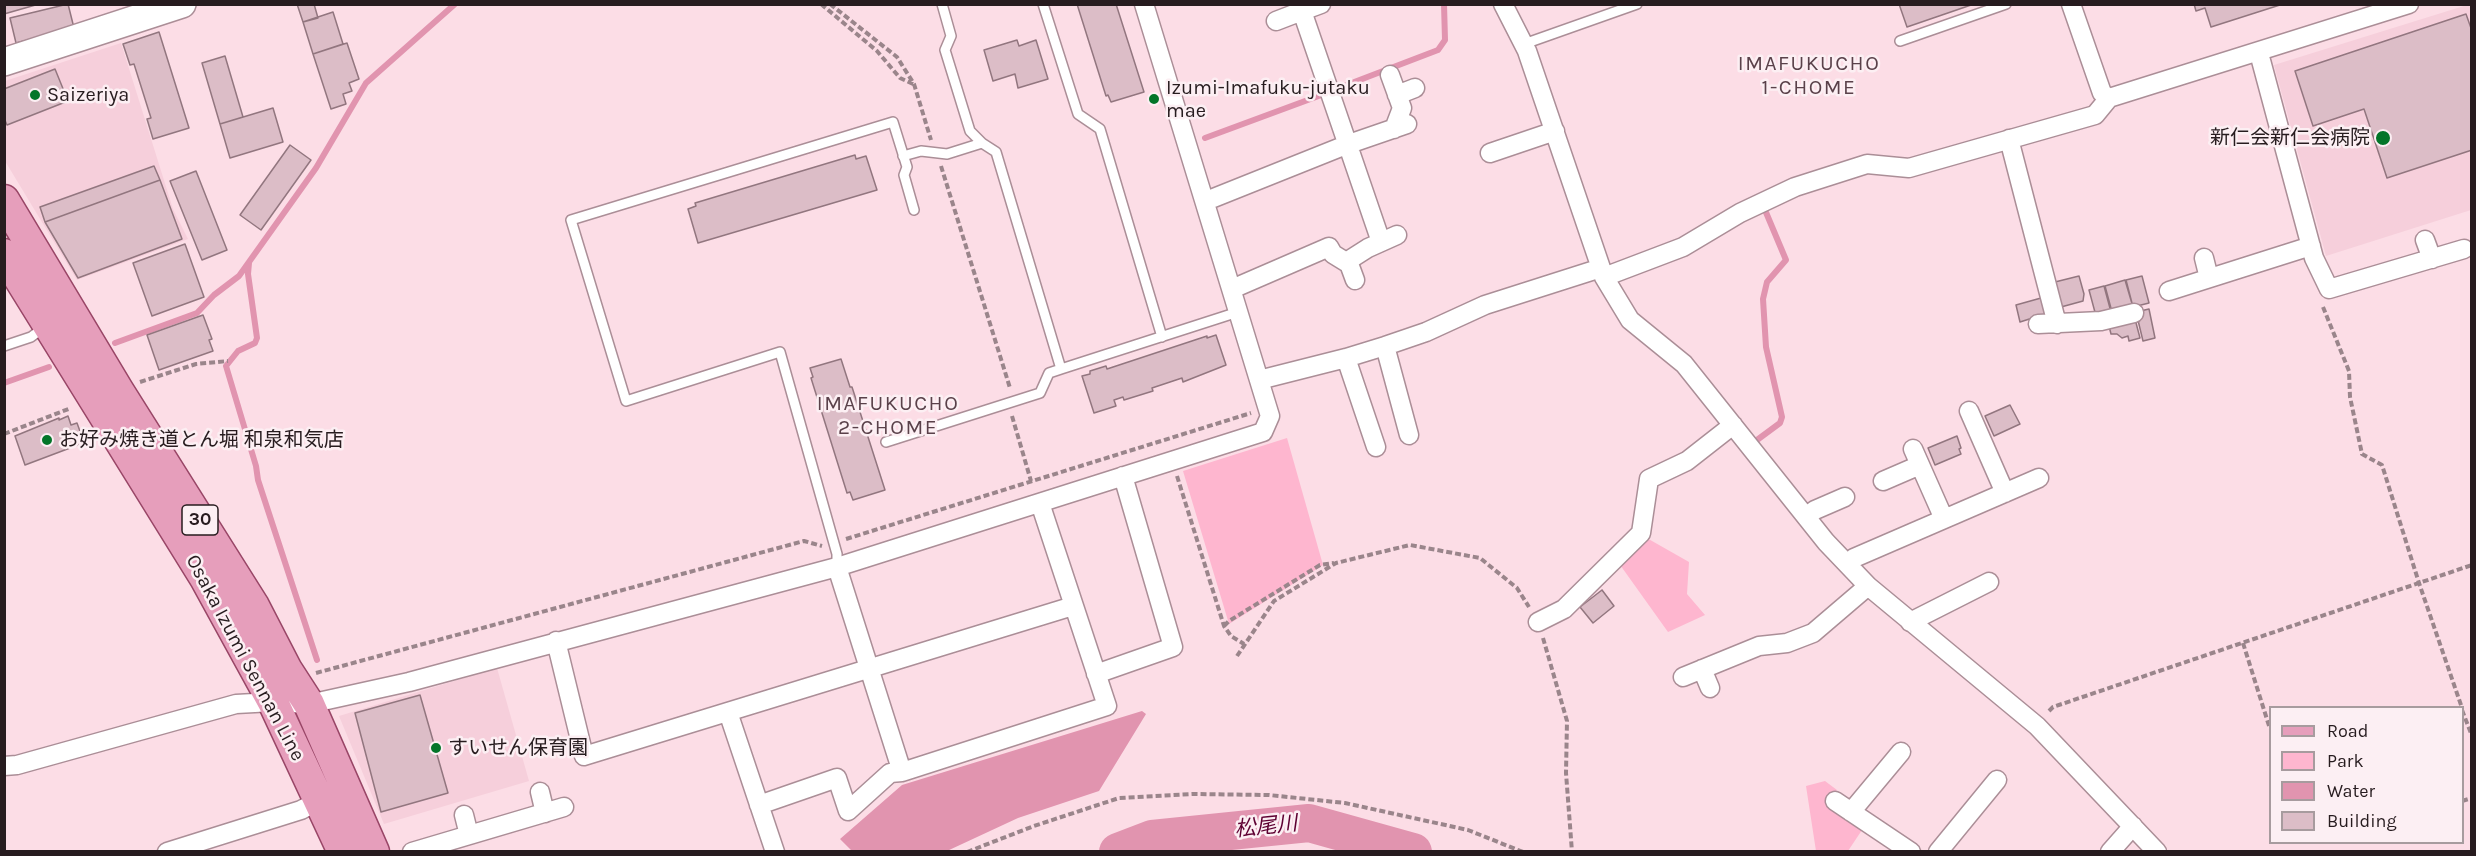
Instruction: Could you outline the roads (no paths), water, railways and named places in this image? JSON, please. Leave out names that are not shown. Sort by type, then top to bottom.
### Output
[{"type":"main road","points":[[4,62],[171,6]]},
{"type":"main road","name":"Osaka Izumi Sennan Line","points":[[4,200],[105,394],[273,702],[343,852]]},
{"type":"main road","name":"Osaka Izumi Sennan Line","points":[[4,254],[48,325],[105,394],[254,606],[287,670],[308,690],[374,852]]},
{"type":"street","points":[[4,766],[16,765],[236,704],[273,702],[308,690],[409,682],[837,567],[1263,432],[1270,416],[1144,4]]},
{"type":"street","points":[[1276,21],[1321,4]]},
{"type":"street","points":[[1503,4],[1524,44],[1603,272],[1630,320],[1684,364],[1826,542],[1868,586],[2037,726],[2157,852]]},
{"type":"street","points":[[2071,4],[2102,93],[2109,98]]},
{"type":"street","points":[[1259,380],[1385,346],[1485,305],[1683,247],[1740,213],[1795,187],[1867,164],[1909,168],[2095,116],[2109,98],[2259,53],[2409,4]]},
{"type":"street","points":[[1232,289],[1329,247],[1333,254],[1346,262],[1389,239],[1346,145],[1302,11]]},
{"type":"street","points":[[2259,53],[2311,246],[2329,289],[2361,269],[2432,259],[2464,249]]},
{"type":"street","points":[[1206,201],[1400,126],[1402,108],[1390,75]]},
{"type":"street","points":[[1397,95],[1415,88]]},
{"type":"street","points":[[1490,153],[1555,131]]},
{"type":"street","points":[[2009,139],[2024,230],[2047,324],[2102,321],[2134,314]]},
{"type":"street","points":[[2425,240],[2432,259]]},
{"type":"street","points":[[2169,291],[2311,246]]},
{"type":"street","points":[[2204,258],[2210,278]]},
{"type":"street","points":[[1348,261],[1355,280]]},
{"type":"street","points":[[1385,346],[1409,435]]},
{"type":"street","points":[[1346,358],[1376,447]]},
{"type":"street","points":[[1969,411],[1994,446],[2005,493]]},
{"type":"street","points":[[1539,622],[1564,609],[1641,533],[1649,479],[1687,461],[1733,425]]},
{"type":"street","points":[[1883,481],[1916,457],[1944,519]]},
{"type":"street","points":[[1096,674],[1173,647],[1123,476]]},
{"type":"street","points":[[1848,564],[1854,558],[2039,478]]},
{"type":"street","points":[[1807,516],[1845,497]]},
{"type":"street","points":[[759,805],[837,778],[848,811],[890,773],[902,772],[1107,706],[1040,503]]},
{"type":"street","points":[[837,567],[902,772]]},
{"type":"street","points":[[1910,622],[1989,582]]},
{"type":"street","points":[[1683,677],[1760,646],[1775,653],[1787,643],[1813,633],[1868,586]]},
{"type":"street","points":[[556,641],[584,756],[1073,606]]},
{"type":"street","points":[[1702,669],[1710,688]]},
{"type":"street","points":[[728,712],[775,852]]},
{"type":"street","points":[[1851,812],[1901,752]]},
{"type":"street","points":[[1938,852],[1997,780]]},
{"type":"street","points":[[540,792],[545,813]]},
{"type":"street","points":[[167,852],[301,810],[320,800]]},
{"type":"street","points":[[1835,801],[1907,851]]},
{"type":"street","points":[[412,852],[564,807]]},
{"type":"street","points":[[464,815],[470,835]]},
{"type":"street","points":[[2110,852],[2133,826]]},
{"type":"lane","points":[[942,4],[951,36],[945,50],[970,131],[996,152],[1061,369]]},
{"type":"lane","points":[[1043,4],[1078,114],[1100,129],[1162,337]]},
{"type":"lane","points":[[1524,44],[1637,4]]},
{"type":"lane","points":[[1900,41],[2006,4]]},
{"type":"lane","points":[[837,567],[834,542],[780,352],[626,401],[571,220],[893,122],[907,167],[904,175],[914,210]]},
{"type":"lane","points":[[903,156],[921,151],[947,154],[982,143]]},
{"type":"lane","points":[[886,442],[1040,393],[1049,373],[1238,312]]},
{"type":"lane","points":[[4,346],[30,336],[48,325]]},
{"type":"water","points":[[1142,711],[1146,714],[1099,791],[1018,818],[947,851],[852,851],[840,839],[902,785]]},
{"type":"waterway","points":[[115,343],[197,313],[214,295],[239,276],[316,168],[366,83],[455,4]]},
{"type":"waterway","points":[[1336,89],[1438,50],[1445,40],[1444,4]]},
{"type":"waterway","points":[[1205,138],[1324,94]]},
{"type":"waterway","points":[[1757,440],[1780,423],[1782,417],[1766,347],[1763,299],[1767,282],[1786,260],[1765,210]]},
{"type":"waterway","points":[[249,263],[248,274],[257,338],[255,343],[238,351],[226,366],[256,466],[258,480],[317,660]]},
{"type":"waterway","points":[[4,383],[49,367]]},
{"type":"waterway","name":"松尾川","points":[[1118,852],[1152,839],[1309,823],[1413,852]]},
{"type":"place","name":"Saizeriya","points":[[35,95]]},
{"type":"place","name":"Izumi-Imafuku-jutaku mae","points":[[1154,99]]},
{"type":"place","name":"新仁会新仁会病院","points":[[2383,138]]},
{"type":"place","name":"お好み焼き道とん堀 和泉和気店","points":[[47,440]]},
{"type":"place","name":"すいせん保育園","points":[[436,748]]},
{"type":"district","name":"IMAFUKUCHO 1-CHOME","points":[[1809,76]]},
{"type":"district","name":"IMAFUKUCHO 2-CHOME","points":[[888,416]]}]
